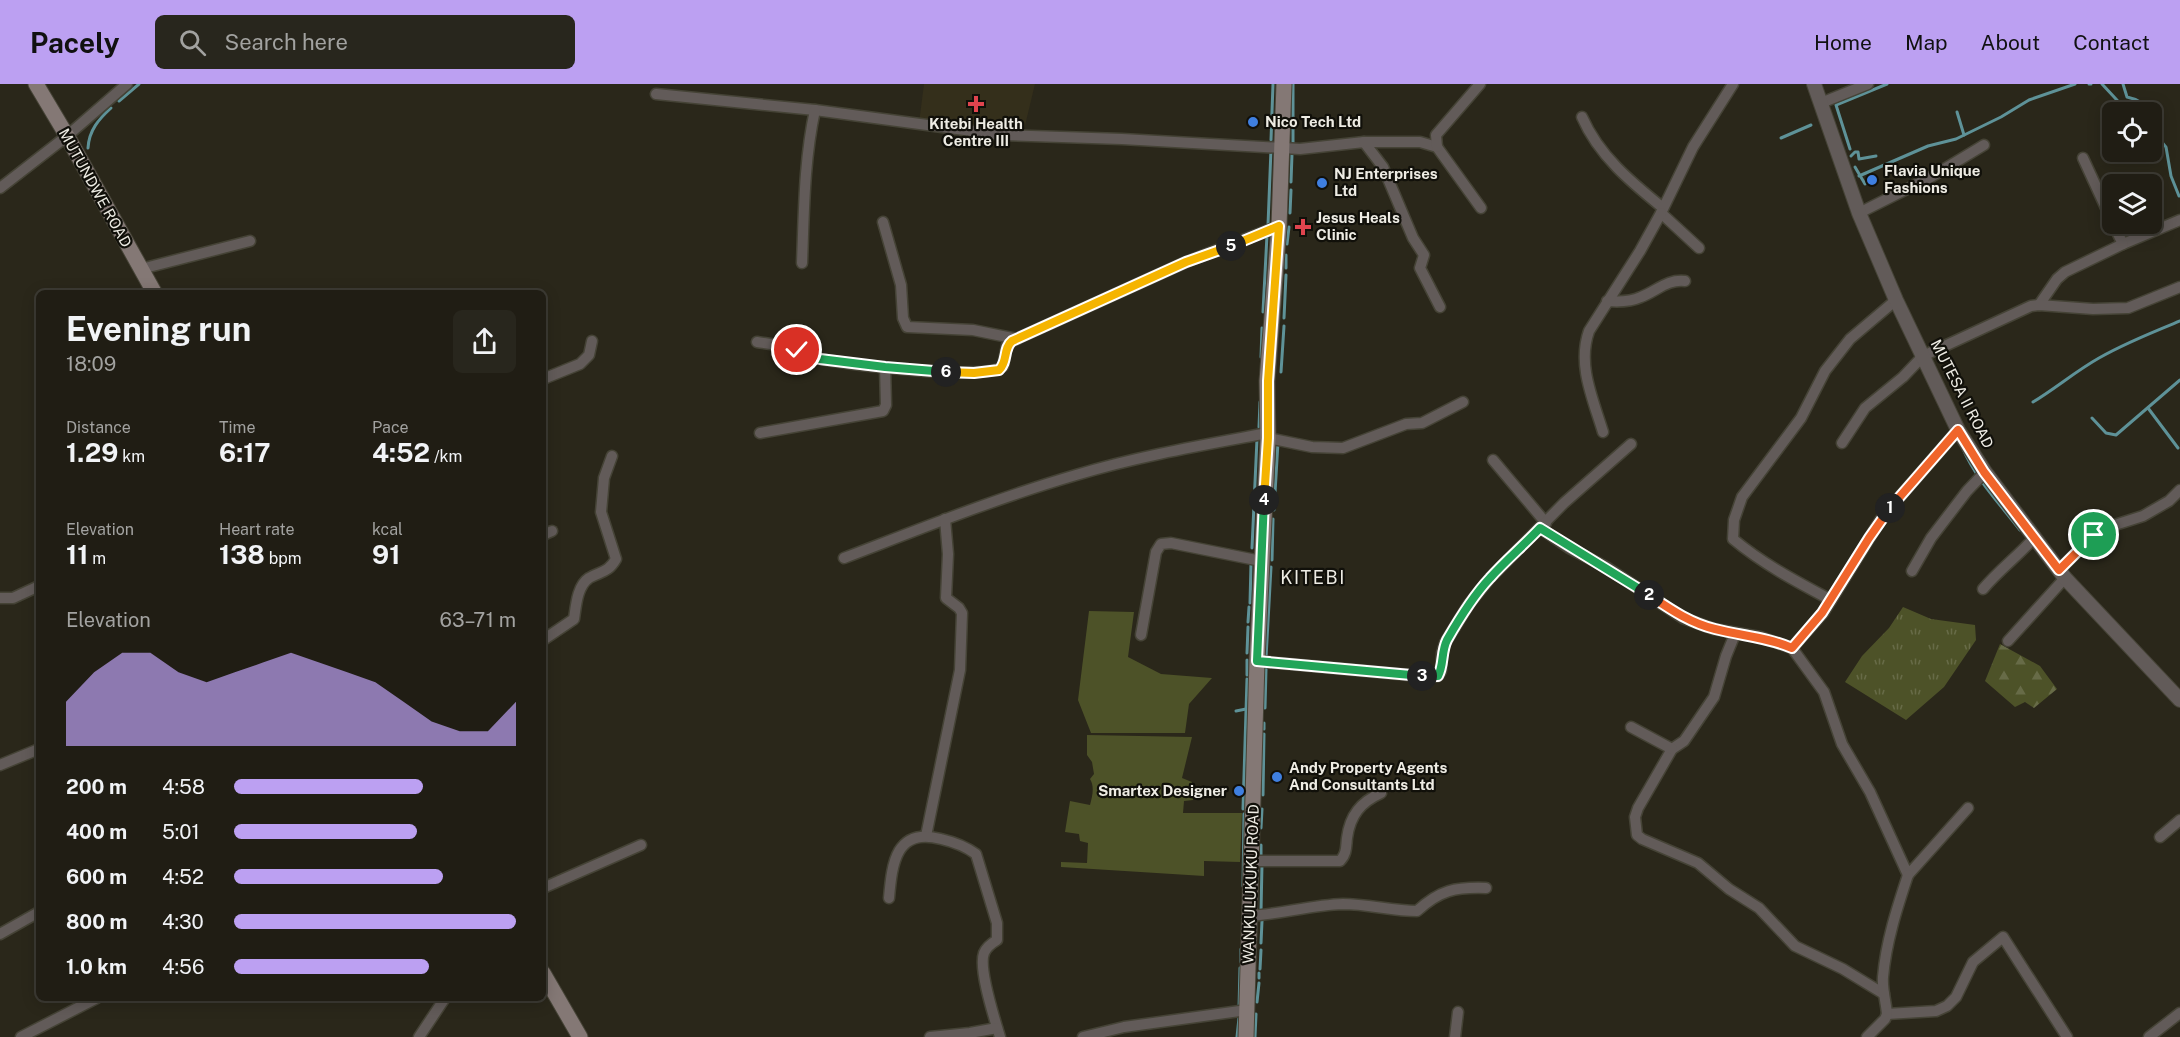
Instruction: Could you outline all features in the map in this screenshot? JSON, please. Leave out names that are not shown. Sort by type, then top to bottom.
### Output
[{"type":"main road","name":"MUTUNDWE ROAD","points":[[36,84],[153,290]]},
{"type":"main road","name":"WANKULUKUKU ROAD","points":[[1246,1037],[1257,661],[1268,436],[1268,381],[1279,226],[1284,84]]},
{"type":"main road","points":[[546,978],[580,1037]]},
{"type":"street","points":[[0,188],[127,84]]},
{"type":"street","points":[[1480,84],[1436,135],[1437,147],[1481,208]]},
{"type":"street","name":"MUTESA II ROAD","points":[[1814,84],[1859,213],[1896,300],[1958,430],[1984,472],[2062,574],[2180,700]]},
{"type":"street","points":[[1821,103],[1868,84]]},
{"type":"street","points":[[1603,432],[1584,369],[1585,341],[1607,301],[1640,251],[1693,147],[1728,85]]},
{"type":"street","points":[[656,94],[816,110],[1002,135],[1300,149],[1364,142],[1420,142],[1437,147]]},
{"type":"street","points":[[802,263],[806,177],[811,129],[816,110]]},
{"type":"street","points":[[1582,117],[1589,134],[1603,153],[1699,248]]},
{"type":"street","points":[[1364,142],[1383,167],[1413,238],[1424,255],[1420,268],[1440,307]]},
{"type":"street","points":[[1859,213],[1931,177],[1984,145]]},
{"type":"street","points":[[2083,158],[2102,199]]},
{"type":"street","points":[[2039,305],[2057,279],[2066,272],[2123,244],[2180,220]]},
{"type":"street","points":[[884,222],[901,285],[903,318],[908,327],[973,330],[1017,339]]},
{"type":"street","points":[[758,342],[782,346],[820,359],[885,367],[952,372],[996,371],[1004,366],[1007,345],[1017,339],[1186,262],[1279,226]]},
{"type":"street","points":[[2118,234],[2123,244]]},
{"type":"street","points":[[141,269],[250,241]]},
{"type":"street","points":[[1607,301],[1624,302],[1650,293],[1675,280],[1685,281]]},
{"type":"street","points":[[1842,442],[1865,408],[1889,389],[1923,356],[2031,306],[2128,308],[2180,287]]},
{"type":"street","points":[[1831,600],[1781,573],[1733,539],[1734,520],[1742,497],[1801,418],[1825,371],[1850,339],[1896,300]]},
{"type":"street","points":[[546,378],[580,364],[589,356],[592,341]]},
{"type":"street","points":[[760,434],[884,411],[886,405],[885,367]]},
{"type":"street","points":[[844,558],[945,519],[1077,474],[1206,443],[1268,436],[1312,447],[1342,448],[1406,424],[1422,423],[1463,402]]},
{"type":"street","points":[[1792,648],[1808,632],[1831,600],[1883,516],[1958,430]]},
{"type":"street","points":[[1257,661],[1329,669],[1438,676],[1441,671],[1445,643],[1469,604],[1490,578],[1592,477],[1631,444]]},
{"type":"street","points":[[546,638],[574,619],[581,588],[587,579],[611,569],[616,559],[601,512],[604,478],[612,456]]},
{"type":"street","points":[[1493,460],[1543,526],[1569,548],[1606,567],[1683,618],[1714,629],[1767,639],[1792,648],[1824,692],[1842,744],[1870,792],[1908,875]]},
{"type":"street","points":[[1912,571],[1931,538],[1984,472]]},
{"type":"street","points":[[2008,641],[2098,531],[2103,527],[2128,523],[2143,516],[2169,501],[2180,490]]},
{"type":"street","points":[[926,836],[961,660],[962,613],[946,598],[948,554],[945,519]]},
{"type":"street","points":[[1983,589],[1999,570],[2020,554],[2034,538]]},
{"type":"street","points":[[1142,635],[1156,552],[1161,544],[1171,543],[1261,561]]},
{"type":"street","points":[[0,598],[13,598],[36,587]]},
{"type":"street","points":[[1735,634],[1714,697],[1684,741],[1672,749],[1638,808],[1635,818],[1637,835],[1698,863],[1729,889],[1753,902],[1795,946],[1843,969],[1884,994]]},
{"type":"street","points":[[1631,727],[1672,749]]},
{"type":"street","points":[[0,765],[36,750]]},
{"type":"street","points":[[1252,861],[1340,861],[1345,854],[1347,834],[1354,814],[1365,801],[1381,792]]},
{"type":"street","points":[[1867,1037],[1887,1014],[1883,979],[1886,956],[1895,914],[1908,875],[1968,807]]},
{"type":"street","points":[[2160,837],[2180,820]]},
{"type":"street","points":[[889,898],[891,874],[902,845],[916,837],[926,836],[957,843],[978,858],[997,923],[997,940],[987,949],[983,959],[989,999],[999,1032],[930,1037]]},
{"type":"street","points":[[546,887],[641,845]]},
{"type":"street","points":[[1250,916],[1332,904],[1417,911],[1429,899],[1444,892],[1486,888]]},
{"type":"street","points":[[0,934],[36,914]]},
{"type":"street","points":[[1887,1014],[1936,1011],[1947,1006],[1956,997],[1973,962],[2003,937],[2067,1037]]},
{"type":"street","points":[[21,1037],[92,1001]]},
{"type":"street","points":[[419,1037],[443,1001]]},
{"type":"street","points":[[1083,1037],[1124,1027],[1247,1010]]},
{"type":"street","points":[[1455,1037],[1458,1012]]},
{"type":"street","points":[[2149,1037],[2180,1013]]},
{"type":"shaded area","name":"Kitebi Health Centre III","points":[[924,84],[1035,84],[1023,134],[919,123]]},
{"type":"green space","points":[[1903,607],[1931,619],[1975,625],[1976,640],[1944,687],[1906,720],[1845,682],[1862,656],[1889,628]]},
{"type":"green space","points":[[1089,611],[1134,612],[1128,657],[1161,674],[1212,678],[1189,704],[1185,733],[1091,733],[1078,700]]},
{"type":"green space","points":[[2000,644],[2040,666],[2057,689],[2034,708],[2025,702],[2015,707],[1985,681]]},
{"type":"green space","points":[[1087,735],[1192,737],[1182,778],[1192,782],[1193,800],[1184,801],[1183,813],[1242,813],[1240,862],[1204,861],[1204,876],[1061,867],[1061,862],[1087,863],[1088,843],[1080,841],[1079,834],[1065,832],[1070,801],[1090,805],[1092,799],[1093,789],[1090,779],[1094,774],[1092,762],[1087,755]]},
{"type":"waterway","points":[[119,101],[139,84]]},
{"type":"waterway","points":[[1271,140],[1273,84]]},
{"type":"waterway","points":[[1293,84],[1293,119]]},
{"type":"waterway","points":[[1850,149],[1836,105],[1887,84]]},
{"type":"waterway","points":[[1859,176],[1928,146],[1956,139],[2001,117],[2029,100],[2075,84]]},
{"type":"waterway","points":[[2102,84],[2119,102]]},
{"type":"waterway","points":[[2123,84],[2127,97],[2140,102]]},
{"type":"waterway","points":[[88,148],[95,125],[111,108]]},
{"type":"waterway","points":[[1957,112],[1964,135]]},
{"type":"waterway","points":[[1293,125],[1293,144]]},
{"type":"waterway","points":[[1781,138],[1811,125]]},
{"type":"waterway","points":[[2162,142],[2166,147],[2171,176],[2179,196]]},
{"type":"waterway","points":[[1268,225],[1271,149]]},
{"type":"waterway","points":[[1851,156],[1855,152],[1858,152],[1859,159],[1876,156]]},
{"type":"waterway","points":[[1291,182],[1292,154]]},
{"type":"waterway","points":[[1855,167],[1865,184]]},
{"type":"waterway","points":[[1290,213],[1291,190]]},
{"type":"waterway","points":[[1287,244],[1289,227]]},
{"type":"waterway","points":[[1263,312],[1267,235]]},
{"type":"waterway","points":[[1286,255],[1286,268]]},
{"type":"waterway","points":[[1284,318],[1286,275]]},
{"type":"waterway","points":[[2033,402],[2082,368],[2109,353],[2180,321]]},
{"type":"waterway","points":[[1281,372],[1284,326]]},
{"type":"waterway","points":[[1261,357],[1262,328]]},
{"type":"waterway","points":[[2092,418],[2106,433],[2116,435],[2180,380]]},
{"type":"waterway","points":[[1259,427],[1260,402]]},
{"type":"waterway","points":[[2148,408],[2178,448]]},
{"type":"waterway","points":[[1252,548],[1257,439]]},
{"type":"waterway","points":[[1274,510],[1278,442]]},
{"type":"waterway","points":[[1963,449],[1981,481],[2020,530]]},
{"type":"waterway","points":[[1272,560],[1273,519]]},
{"type":"waterway","points":[[1250,603],[1251,564]]},
{"type":"waterway","points":[[1266,658],[1271,567]]},
{"type":"waterway","points":[[1248,622],[1249,607]]},
{"type":"waterway","points":[[1247,653],[1248,627]]},
{"type":"waterway","points":[[1247,660],[1247,675]]},
{"type":"waterway","points":[[1265,708],[1266,669]]},
{"type":"waterway","points":[[1243,809],[1247,679]]},
{"type":"waterway","points":[[1236,711],[1246,709]]},
{"type":"waterway","points":[[1264,723],[1264,729]]},
{"type":"waterway","points":[[1263,795],[1264,734]]},
{"type":"waterway","points":[[1261,828],[1262,809]]},
{"type":"waterway","points":[[1243,886],[1244,814]]},
{"type":"waterway","points":[[1261,845],[1261,855]]},
{"type":"waterway","points":[[1261,911],[1262,864]]},
{"type":"waterway","points":[[1261,943],[1262,921]]},
{"type":"waterway","points":[[1241,949],[1241,962]]},
{"type":"waterway","points":[[1260,969],[1261,950]]},
{"type":"waterway","points":[[1239,1008],[1240,968]]},
{"type":"waterway","points":[[1259,973],[1259,978]]},
{"type":"waterway","points":[[1257,1002],[1259,983]]},
{"type":"waterway","points":[[1255,1037],[1256,1014]]},
{"type":"waterway","points":[[1237,1037],[1239,1018]]},
{"type":"place","name":"Kitebi Health Centre III","points":[[976,104]]},
{"type":"place","name":"Nico Tech Ltd","points":[[1253,122]]},
{"type":"place","name":"Flavia Unique Fashions","points":[[1872,180]]},
{"type":"place","name":"NJ Enterprises Ltd","points":[[1322,183]]},
{"type":"place","name":"Jesus Heals Clinic","points":[[1303,227]]},
{"type":"place","name":"Andy Property Agents And Consultants Ltd","points":[[1277,777]]},
{"type":"place","name":"Smartex Designer","points":[[1239,791]]},
{"type":"district","name":"KITEBI","points":[[1313,578]]},
{"type":"route","points":[[797,350],[820,359],[885,367],[974,373],[996,371],[1005,364],[1009,342],[1186,262],[1279,226],[1268,381],[1268,438],[1257,661],[1329,669],[1438,676],[1441,671],[1445,643],[1469,604],[1490,578],[1540,528],[1569,548],[1606,567],[1683,618],[1714,629],[1774,640],[1792,648],[1822,613],[1883,516],[1925,465],[1958,430],[1984,472],[2059,570],[2094,535]]}]
